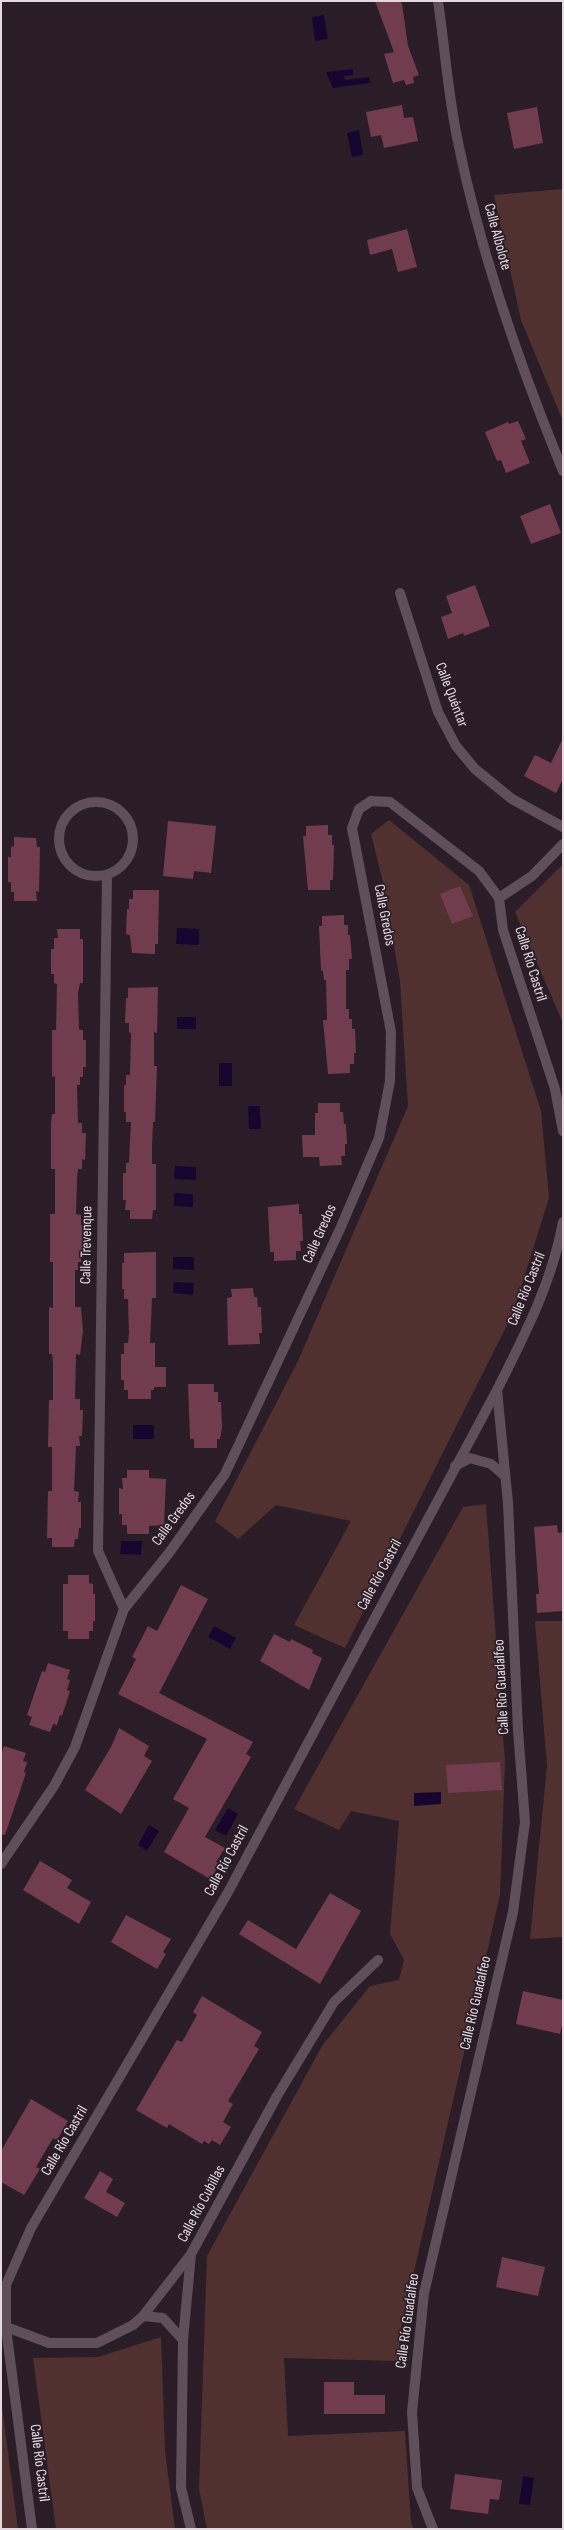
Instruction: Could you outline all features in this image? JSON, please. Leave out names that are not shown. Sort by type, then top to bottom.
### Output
[{"type":"street","name":"Calle Albolote","points":[[438,1],[458,141],[487,260],[526,382],[563,471]]},
{"type":"street","name":"Calle Quéntar","points":[[400,593],[438,712],[456,746],[475,769],[512,799],[563,827]]},
{"type":"street","name":"Calle Gredos","points":[[1,1864],[54,1786],[75,1747],[124,1609],[169,1553],[225,1474],[340,1229],[379,1138],[390,1081],[390,1032],[352,828],[359,809],[371,801],[390,802],[479,871],[499,898]]},
{"type":"street","points":[[88,802],[100,802],[113,806],[123,813],[130,824],[133,836],[132,849],[127,860],[118,870],[107,875],[94,877],[82,874],[64,858],[60,847],[59,836],[62,824],[68,814],[77,807],[88,802]]},
{"type":"street","points":[[499,898],[532,876],[563,844]]},
{"type":"street","name":"Calle Trevenque","points":[[107,875],[98,1551],[124,1609]]},
{"type":"street","name":"Calle Río Castril","points":[[499,898],[503,930],[554,1089],[563,1130]]},
{"type":"street","name":"Calle Río Castril","points":[[32,2529],[3,2326],[6,2285],[31,2228],[227,1894],[497,1390],[536,1311],[558,1251],[563,1222]]},
{"type":"street","name":"Calle Río Guadalfeo","points":[[433,2529],[417,2488],[412,2412],[424,2293],[513,1912],[525,1822],[518,1730],[508,1503],[497,1390]]},
{"type":"street","points":[[455,1466],[470,1458],[491,1464],[505,1476]]},
{"type":"street","name":"Calle Río Cubillas","points":[[191,2529],[182,2488],[182,2340],[191,2254],[277,2096],[334,2002],[378,1960]]},
{"type":"street","points":[[3,2326],[49,2343],[97,2343],[133,2325],[144,2316],[191,2254]]},
{"type":"street","points":[[144,2316],[163,2318],[182,2340]]},
{"type":"shaded area","points":[[324,15],[328,39],[315,41],[312,17]]},
{"type":"shaded area","points":[[353,69],[353,75],[344,76],[345,80],[369,77],[370,83],[333,88],[326,72]]},
{"type":"shaded area","points":[[359,130],[363,155],[352,157],[347,133]]},
{"type":"shaded area","points":[[563,189],[563,421],[521,320],[494,195]]},
{"type":"shaded area","points":[[389,820],[469,885],[541,1111],[549,1198],[513,1313],[345,1648],[294,1625],[351,1521],[276,1505],[238,1539],[215,1521],[298,1361],[408,1106],[400,981],[384,886],[371,834]]},
{"type":"shaded area","points":[[563,864],[563,1023],[515,912]]},
{"type":"shaded area","points":[[177,928],[199,929],[199,945],[176,944]]},
{"type":"shaded area","points":[[177,1017],[196,1017],[196,1029],[177,1029]]},
{"type":"shaded area","points":[[219,1063],[232,1063],[232,1086],[219,1086]]},
{"type":"shaded area","points":[[248,1106],[260,1106],[261,1129],[249,1129]]},
{"type":"shaded area","points":[[175,1166],[196,1167],[196,1180],[174,1179]]},
{"type":"shaded area","points":[[174,1193],[193,1194],[193,1207],[174,1206]]},
{"type":"shaded area","points":[[173,1257],[194,1257],[194,1270],[173,1269]]},
{"type":"shaded area","points":[[174,1282],[194,1283],[193,1295],[173,1293]]},
{"type":"shaded area","points":[[133,1425],[154,1425],[154,1439],[133,1439]]},
{"type":"shaded area","points":[[486,1504],[505,1762],[500,1895],[399,2337],[400,2361],[284,2358],[288,2436],[405,2431],[411,2523],[414,2529],[207,2529],[199,2489],[207,2256],[322,2046],[370,1986],[399,1980],[404,1960],[390,1934],[399,1821],[351,1811],[339,1830],[294,1809],[463,1507]]},
{"type":"shaded area","points":[[121,1541],[142,1541],[141,1555],[120,1554]]},
{"type":"shaded area","points":[[535,1621],[563,1621],[563,1937],[530,1939],[547,1766]]},
{"type":"shaded area","points":[[214,1626],[236,1638],[230,1649],[208,1637]]},
{"type":"shaded area","points":[[441,1792],[441,1804],[414,1806],[414,1793]]},
{"type":"shaded area","points":[[228,1808],[238,1814],[226,1836],[215,1830]]},
{"type":"shaded area","points":[[149,1825],[159,1831],[147,1851],[138,1845]]},
{"type":"shaded area","points":[[161,2337],[165,2451],[175,2529],[56,2529],[33,2358],[98,2357]]},
{"type":"shaded area","points":[[1,2399],[18,2529],[1,2529]]},
{"type":"shaded area","points":[[523,2476],[534,2478],[530,2505],[519,2504]]},
{"type":"building","points":[[375,1],[400,1],[402,4],[408,46],[419,75],[413,77],[414,83],[406,85],[404,80],[393,83],[384,54],[394,52]]},
{"type":"building","points":[[402,105],[404,118],[413,117],[418,141],[384,148],[381,135],[371,137],[366,112]]},
{"type":"building","points":[[537,107],[543,143],[514,149],[507,113]]},
{"type":"building","points":[[407,229],[417,267],[398,272],[392,249],[370,255],[367,240]]},
{"type":"building","points":[[518,421],[526,439],[521,441],[530,463],[506,473],[501,460],[497,461],[485,432],[508,422],[509,424]]},
{"type":"building","points":[[550,504],[561,533],[531,544],[520,516]]},
{"type":"building","points":[[475,585],[490,626],[464,636],[463,633],[448,639],[441,617],[452,613],[446,596]]},
{"type":"building","points":[[563,738],[563,779],[556,793],[524,776],[535,755],[551,763]]},
{"type":"building","points":[[168,821],[216,826],[211,873],[194,871],[193,879],[163,876]]},
{"type":"building","points":[[328,825],[328,835],[332,835],[332,845],[334,845],[333,880],[330,880],[330,890],[308,890],[303,836],[306,836],[306,826]]},
{"type":"building","points":[[14,837],[36,838],[37,847],[40,847],[39,892],[36,891],[37,901],[14,901],[14,892],[11,892],[11,882],[8,882],[8,857],[11,857],[11,847],[14,846]]},
{"type":"building","points":[[460,886],[473,916],[452,924],[440,894]]},
{"type":"building","points":[[133,890],[159,890],[158,944],[155,944],[155,954],[132,953],[130,935],[126,934],[127,909],[129,909],[129,899],[133,899]]},
{"type":"building","points":[[344,915],[344,925],[348,925],[348,935],[350,935],[352,959],[349,959],[349,970],[346,970],[346,1009],[349,1009],[349,1019],[352,1019],[352,1029],[355,1029],[356,1053],[354,1053],[354,1064],[350,1064],[350,1073],[328,1074],[323,1020],[327,1020],[326,980],[324,980],[323,971],[321,970],[319,926],[322,926],[322,916]]},
{"type":"building","points":[[57,929],[80,929],[80,939],[83,939],[83,983],[80,983],[78,993],[79,1030],[83,1030],[83,1040],[86,1040],[86,1067],[83,1067],[83,1077],[80,1077],[80,1085],[77,1085],[78,1123],[82,1123],[82,1133],[86,1133],[85,1160],[82,1159],[82,1169],[78,1169],[77,1178],[76,1214],[81,1215],[81,1225],[84,1225],[84,1251],[81,1251],[81,1262],[78,1262],[78,1270],[75,1270],[75,1307],[81,1307],[83,1331],[80,1355],[76,1354],[75,1399],[80,1399],[80,1410],[83,1410],[82,1436],[79,1436],[80,1446],[76,1446],[74,1491],[79,1492],[78,1502],[81,1502],[81,1528],[79,1528],[78,1539],[75,1539],[74,1547],[52,1547],[52,1538],[47,1538],[48,1491],[52,1491],[52,1447],[48,1447],[49,1400],[53,1400],[53,1363],[52,1354],[49,1354],[49,1307],[53,1308],[53,1262],[50,1262],[50,1214],[55,1214],[55,1169],[51,1169],[51,1123],[52,1114],[55,1114],[55,1076],[52,1077],[52,1030],[56,1030],[57,984],[54,983],[54,974],[51,974],[51,949],[54,949],[54,938],[58,938]]},
{"type":"building","points":[[158,987],[157,1033],[154,1032],[154,1066],[157,1066],[155,1122],[153,1122],[152,1146],[152,1164],[156,1164],[156,1210],[153,1210],[152,1219],[130,1219],[130,1210],[125,1210],[126,1200],[123,1200],[123,1173],[126,1173],[126,1163],[129,1163],[131,1122],[126,1122],[126,1112],[124,1112],[124,1085],[126,1085],[126,1075],[130,1075],[131,1033],[129,1032],[129,1023],[125,1023],[126,998],[128,998],[128,988]]},
{"type":"building","points":[[318,1103],[340,1103],[340,1112],[343,1112],[344,1124],[346,1124],[347,1144],[345,1144],[345,1156],[341,1156],[342,1165],[320,1166],[319,1157],[303,1157],[302,1135],[315,1135],[315,1113],[318,1113]]},
{"type":"building","points":[[299,1204],[299,1214],[302,1214],[303,1241],[300,1241],[301,1251],[296,1251],[296,1260],[274,1261],[274,1252],[270,1252],[268,1207]]},
{"type":"building","points":[[156,1252],[156,1298],[152,1298],[150,1343],[155,1343],[155,1367],[166,1367],[166,1387],[154,1387],[154,1390],[151,1390],[151,1399],[128,1399],[128,1390],[124,1390],[124,1380],[121,1380],[121,1354],[124,1354],[124,1343],[128,1343],[129,1334],[128,1299],[124,1299],[124,1289],[122,1289],[122,1263],[124,1263],[124,1253]]},
{"type":"building","points":[[253,1288],[254,1297],[257,1297],[258,1307],[261,1307],[262,1333],[259,1333],[260,1344],[228,1345],[227,1298],[232,1297],[231,1289]]},
{"type":"building","points":[[188,1384],[214,1384],[214,1392],[218,1392],[218,1402],[221,1402],[222,1428],[220,1439],[217,1439],[217,1448],[194,1448],[194,1439],[190,1439]]},
{"type":"building","points":[[127,1470],[149,1470],[149,1478],[166,1479],[164,1525],[149,1526],[149,1534],[127,1534],[127,1525],[122,1525],[122,1514],[119,1514],[119,1488],[123,1489],[122,1478],[127,1478]]},
{"type":"building","points":[[557,1525],[558,1533],[563,1532],[563,1611],[537,1613],[536,1594],[539,1594],[534,1527]]},
{"type":"building","points":[[68,1575],[89,1575],[89,1583],[93,1584],[93,1594],[95,1594],[95,1621],[93,1621],[93,1631],[89,1631],[89,1639],[68,1639],[68,1631],[63,1631],[63,1584],[68,1584]]},
{"type":"building","points":[[181,1585],[208,1599],[159,1693],[253,1742],[246,1754],[251,1757],[205,1837],[225,1848],[216,1862],[220,1864],[210,1879],[164,1852],[189,1808],[173,1799],[207,1739],[118,1694],[136,1659],[132,1657],[148,1626],[157,1631]]},
{"type":"building","points":[[274,1634],[290,1642],[291,1639],[313,1650],[312,1653],[322,1658],[309,1690],[260,1661]]},
{"type":"building","points":[[48,1663],[70,1670],[67,1679],[70,1680],[67,1690],[70,1691],[62,1716],[60,1715],[57,1725],[53,1724],[50,1732],[29,1725],[32,1717],[27,1715],[42,1671],[45,1672]]},
{"type":"building","points":[[119,1728],[149,1746],[144,1756],[152,1761],[121,1814],[85,1790],[111,1747]]},
{"type":"building","points":[[4,1746],[26,1753],[23,1761],[27,1762],[24,1772],[26,1773],[5,1835],[1,1834],[1,1755]]},
{"type":"building","points":[[500,1762],[502,1790],[448,1793],[446,1765]]},
{"type":"building","points":[[40,1861],[72,1880],[67,1888],[91,1902],[79,1924],[23,1890]]},
{"type":"building","points":[[330,1893],[361,1911],[320,1984],[239,1934],[248,1920],[296,1949]]},
{"type":"building","points":[[126,1915],[171,1939],[163,1952],[166,1954],[157,1969],[111,1942]]},
{"type":"building","points":[[523,1991],[563,2000],[563,2021],[560,2034],[516,2024]]},
{"type":"building","points":[[202,1996],[262,2032],[254,2046],[259,2049],[228,2101],[233,2104],[223,2122],[231,2127],[220,2145],[212,2140],[209,2144],[204,2141],[202,2144],[169,2124],[167,2128],[136,2110],[177,2040],[182,2042],[197,2015],[193,2012]]},
{"type":"building","points":[[31,2099],[68,2121],[57,2140],[53,2138],[36,2167],[40,2169],[24,2195],[1,2182],[1,2151]]},
{"type":"building","points":[[100,2171],[113,2179],[106,2192],[125,2203],[117,2217],[84,2198]]},
{"type":"building","points":[[502,2257],[545,2267],[538,2296],[496,2287]]},
{"type":"building","points":[[324,2382],[354,2382],[354,2395],[385,2395],[385,2414],[324,2414]]},
{"type":"building","points":[[455,2474],[502,2480],[499,2500],[490,2499],[488,2514],[450,2509]]}]
